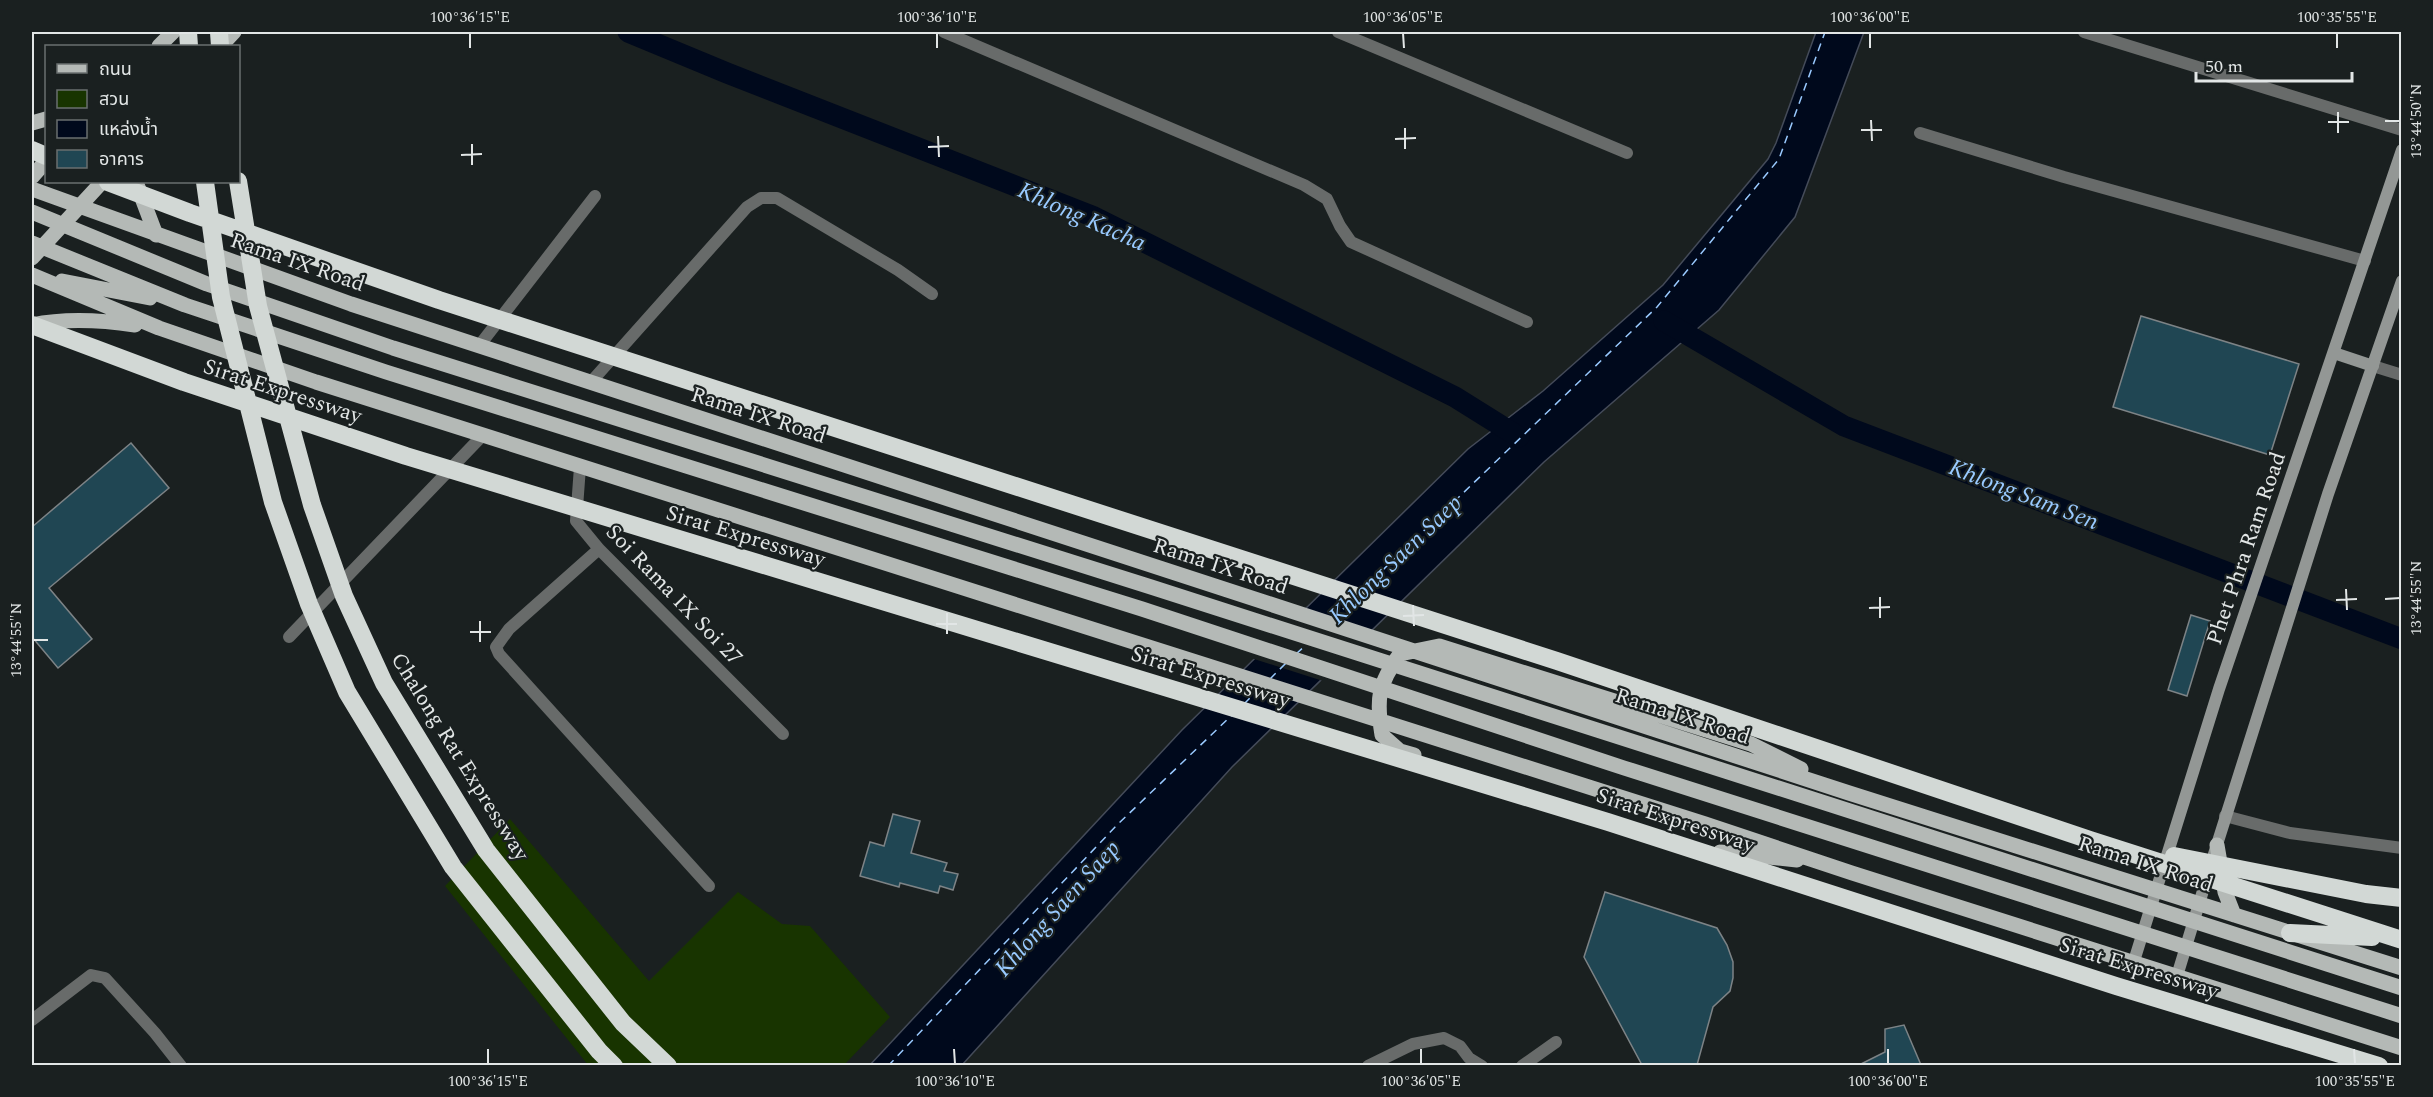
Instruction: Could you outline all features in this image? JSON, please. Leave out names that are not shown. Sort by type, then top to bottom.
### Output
[{"type":"highway","points":[[111,183],[200,217],[439,300],[1557,661],[2090,840],[2402,939]]},
{"type":"highway","points":[[205,183],[221,297],[273,502],[309,604],[347,692],[453,867],[599,1051],[614,1065]]},
{"type":"highway","name":"Chalong Rat Expressway","points":[[238,183],[258,306],[312,505],[344,596],[384,683],[486,850],[623,1023],[668,1065]]},
{"type":"highway","name":"Sirat Expressway","points":[[32,325],[184,382],[406,456],[1608,822],[2116,986],[2379,1065]]},
{"type":"highway","points":[[2090,840],[2366,894],[2402,898]]},
{"type":"highway","points":[[2290,933],[2402,939]]},
{"type":"main road","points":[[160,45],[174,32]]},
{"type":"main road","points":[[221,45],[234,32]]},
{"type":"main road","points":[[32,177],[45,163]]},
{"type":"main road","points":[[32,258],[101,183]]},
{"type":"main road","points":[[136,183],[156,235]]},
{"type":"main road","name":"Rama IX Road","points":[[32,189],[311,291],[478,346],[1849,793],[2402,968]]},
{"type":"main road","name":"Rama IX Road","points":[[32,212],[207,284],[393,348],[1174,594],[2402,988]]},
{"type":"main road","points":[[32,243],[185,305],[386,372],[1142,609],[1624,768],[2402,1016]]},
{"type":"main road","points":[[32,275],[159,328],[482,436],[2402,1048]]},
{"type":"main road","points":[[32,281],[55,280],[185,305]]},
{"type":"main road","points":[[32,325],[48,321],[105,321],[159,328]]},
{"type":"main road","points":[[1821,861],[1725,854],[1595,816],[1400,751],[1382,735],[1377,708],[1384,676],[1400,654],[1439,646],[1751,744],[1849,793]]},
{"type":"main road","points":[[2217,845],[2225,892],[2234,915]]},
{"type":"street","points":[[945,32],[1304,185],[1327,199],[1340,226],[1351,242],[1527,322]]},
{"type":"street","points":[[1338,32],[1627,153]]},
{"type":"street","points":[[2084,32],[2402,130]]},
{"type":"street","points":[[1920,133],[2064,177],[2365,261]]},
{"type":"street","name":"Phet Phra Ram Road","points":[[2134,961],[2219,689],[2402,150]]},
{"type":"street","points":[[478,346],[595,196]]},
{"type":"street","points":[[591,382],[747,207],[761,198],[777,198],[898,270],[932,294]]},
{"type":"street","points":[[2177,976],[2225,816],[2328,494],[2402,281]]},
{"type":"street","points":[[2334,353],[2402,375]]},
{"type":"street","points":[[289,637],[482,436]]},
{"type":"street","name":"Soi Rama IX Soi 27","points":[[580,466],[576,521],[599,549],[783,734]]},
{"type":"street","points":[[599,549],[509,629],[496,647],[499,654],[709,886]]},
{"type":"street","points":[[2225,816],[2290,833],[2402,848]]},
{"type":"street","points":[[32,1020],[91,975],[99,975],[105,978],[156,1033],[181,1065]]},
{"type":"street","points":[[1368,1065],[1413,1044],[1444,1038],[1460,1046],[1469,1058],[1482,1065]]},
{"type":"street","points":[[1522,1065],[1556,1042]]},
{"type":"green space","points":[[510,819],[649,981],[738,892],[782,924],[810,926],[890,1017],[844,1065],[588,1065],[445,886]]},
{"type":"water","name":"Khlong Saen Saep","points":[[1816,32],[1864,32],[1795,217],[1719,310],[1544,462],[1232,767],[962,1065],[869,1066],[1182,730],[1468,449],[1543,391],[1663,285],[1768,159],[1776,143]]},
{"type":"pier","points":[[1291,618],[1364,642],[1323,681],[1251,658]]},
{"type":"building","points":[[2141,316],[2299,364],[2270,455],[2113,407]]},
{"type":"building","points":[[131,443],[169,488],[49,588],[92,639],[58,668],[32,637],[32,527]]},
{"type":"building","points":[[2191,615],[2210,621],[2187,696],[2168,690]]},
{"type":"building","points":[[893,814],[920,821],[911,853],[947,863],[944,871],[958,874],[953,890],[940,886],[938,893],[900,883],[899,887],[860,876],[870,842],[884,846]]},
{"type":"building","points":[[1605,892],[1717,928],[1727,945],[1733,962],[1730,991],[1713,1007],[1697,1065],[1642,1065],[1584,957]]},
{"type":"building","points":[[1904,1025],[1921,1065],[1859,1065],[1885,1052],[1885,1029]]},
{"type":"waterway","name":"Khlong Kacha","points":[[628,32],[1092,216],[1455,397],[1519,437]]},
{"type":"waterway","name":"Khlong Sam Sen","points":[[1664,321],[1844,426],[2402,639]]},
{"type":"ferry route","points":[[1363,589],[1657,307],[1779,159],[1825,32]]},
{"type":"ferry route","points":[[1333,619],[1349,603]]},
{"type":"ferry route","points":[[1296,654],[1306,645]]},
{"type":"ferry route","points":[[1270,679],[1286,663]]},
{"type":"ferry route","points":[[1244,704],[1258,690]]},
{"type":"ferry route","points":[[888,1066],[1117,825],[1232,715]]}]
